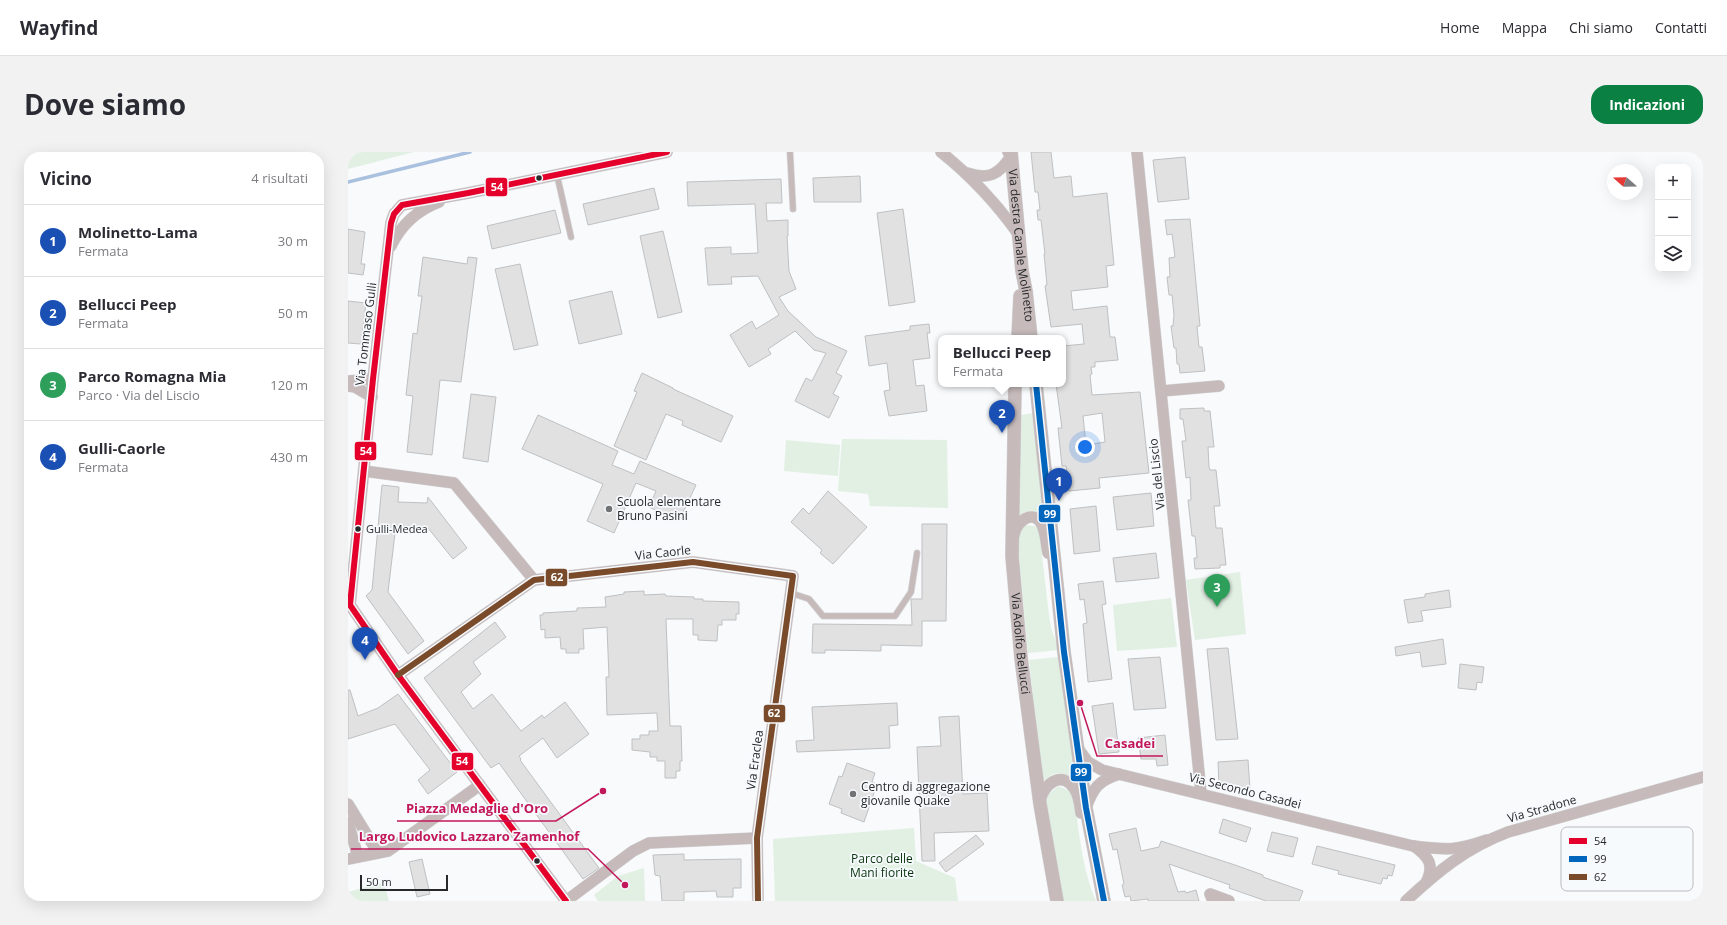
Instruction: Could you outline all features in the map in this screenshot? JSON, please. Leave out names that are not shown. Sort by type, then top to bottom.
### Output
[{"type":"street","name":"Via Tommaso Gulli","points":[[566,901],[398,675],[350,605],[373,379],[393,218],[398,208],[402,205],[667,152]]},
{"type":"street","points":[[941,152],[966,172],[1002,212],[1019,236]]},
{"type":"street","name":"Via del Liscio","points":[[1137,152],[1202,793]]},
{"type":"street","points":[[966,172],[979,176],[991,175],[1001,170],[1010,153]]},
{"type":"street","name":"Via destra Canale Molinetto","points":[[1010,153],[1022,271],[1026,291],[1031,335]]},
{"type":"street","name":"Via Tommaso Gulli","points":[[389,250],[399,232],[417,214],[430,206],[468,193]]},
{"type":"street","points":[[1018,335],[1022,271]]},
{"type":"street","points":[[348,381],[373,379]]},
{"type":"street","points":[[348,386],[355,387],[372,397]]},
{"type":"street","points":[[1162,391],[1219,386]]},
{"type":"street","name":"Via Adolfo Bellucci","points":[[1015,387],[1012,546],[1021,658],[1040,804],[1057,901]]},
{"type":"street","points":[[1036,387],[1059,606],[1077,747],[1086,808],[1104,901]]},
{"type":"street","points":[[364,471],[454,483],[534,580]]},
{"type":"street","points":[[1012,546],[1014,530],[1021,520],[1030,517],[1041,522],[1059,606]]},
{"type":"street","name":"Via Caorle","points":[[398,675],[534,580],[693,562],[794,576]]},
{"type":"street","name":"Via Eraclea","points":[[758,901],[757,838],[794,576]]},
{"type":"street","name":"Via Secondo Casadei","points":[[1077,747],[1088,762],[1120,774],[1413,846],[1448,850],[1465,848],[1487,840]]},
{"type":"street","points":[[1086,808],[1092,792],[1100,782],[1120,774]]},
{"type":"street","name":"Via Stradone","points":[[1406,901],[1460,855],[1487,840],[1508,832],[1703,777]]},
{"type":"street","points":[[1040,804],[1042,793],[1049,783],[1054,781],[1064,781],[1074,787],[1077,792],[1092,864],[1104,901]]},
{"type":"street","points":[[348,822],[353,858],[388,851],[480,785]]},
{"type":"street","points":[[348,804],[378,853]]},
{"type":"street","points":[[566,901],[633,851],[649,843],[757,838]]},
{"type":"street","points":[[1413,846],[1423,852],[1430,862],[1431,872],[1425,884]]},
{"type":"street","points":[[1213,901],[1210,894],[1229,901]]},
{"type":"lane","points":[[790,152],[794,209]]},
{"type":"lane","points":[[557,175],[571,237]]},
{"type":"lane","points":[[791,593],[810,599],[823,616],[895,616],[911,592],[917,553]]},
{"type":"green space","points":[[348,152],[414,152],[348,169]]},
{"type":"green space","points":[[1033,413],[1043,516],[1025,512],[1018,516],[1021,415]]},
{"type":"green space","points":[[842,439],[947,440],[948,508],[870,506],[868,494],[838,491]]},
{"type":"green space","points":[[786,440],[840,445],[838,476],[784,471]]},
{"type":"green space","points":[[1025,525],[1035,526],[1039,531],[1051,628],[1059,650],[1028,653],[1017,533]]},
{"type":"green space","points":[[1240,572],[1246,634],[1195,640],[1186,580]]},
{"type":"green space","points":[[1171,598],[1177,647],[1117,651],[1113,605]]},
{"type":"green space","points":[[1058,657],[1076,781],[1066,775],[1058,773],[1050,776],[1042,783],[1029,660]]},
{"type":"green space","points":[[1058,786],[1070,791],[1074,797],[1084,863],[1096,901],[1063,901],[1046,804],[1048,795]]},
{"type":"green space","name":"Parco delle Mani fiorite","points":[[914,828],[916,861],[955,878],[958,901],[775,901],[773,839]]},
{"type":"green space","points":[[644,868],[645,901],[598,901],[594,895],[618,876]]},
{"type":"green space","points":[[384,882],[389,901],[348,901],[348,892]]},
{"type":"building","points":[[1031,152],[1051,152],[1054,178],[1071,176],[1073,197],[1107,193],[1114,265],[1106,266],[1108,287],[1071,291],[1073,310],[1107,306],[1110,337],[1115,337],[1118,360],[1095,362],[1095,367],[1091,367],[1092,374],[1090,375],[1092,395],[1140,392],[1149,473],[1099,478],[1100,488],[1069,491],[1066,466],[1062,466],[1058,428],[1062,428],[1056,387],[1066,387],[1066,346],[1084,344],[1082,324],[1051,327],[1045,286],[1047,285],[1041,220],[1038,220],[1037,210],[1040,210],[1038,192],[1035,192]],"holes":[[[1102,413],[1105,442],[1086,445],[1083,416]]]},
{"type":"building","points":[[1185,157],[1189,199],[1158,202],[1153,160]]},
{"type":"building","points":[[860,176],[861,202],[814,202],[813,178]]},
{"type":"building","points":[[781,179],[782,203],[766,203],[767,221],[788,220],[787,236],[789,271],[796,289],[779,297],[788,311],[816,337],[847,351],[836,373],[842,376],[833,394],[839,397],[829,418],[795,401],[806,378],[812,381],[826,353],[814,350],[795,331],[768,349],[771,354],[749,367],[730,335],[752,321],[756,329],[779,315],[758,276],[731,277],[732,284],[708,285],[705,248],[731,247],[731,254],[758,253],[755,204],[688,206],[687,182]]},
{"type":"building","points":[[654,188],[659,209],[588,225],[583,204]]},
{"type":"building","points":[[903,209],[915,302],[889,306],[877,213]]},
{"type":"building","points":[[555,210],[561,233],[492,249],[487,226]]},
{"type":"building","points":[[1190,219],[1200,326],[1197,326],[1199,347],[1202,347],[1205,371],[1180,373],[1179,364],[1177,364],[1176,348],[1174,348],[1171,326],[1173,326],[1174,315],[1172,295],[1169,295],[1167,277],[1170,277],[1169,258],[1175,257],[1172,234],[1167,235],[1165,220]]},
{"type":"building","points":[[348,229],[365,232],[361,264],[365,264],[363,275],[348,273]]},
{"type":"building","points":[[663,231],[682,312],[658,318],[640,236]]},
{"type":"building","points":[[423,257],[467,264],[468,257],[477,258],[461,382],[440,380],[432,455],[407,452],[413,396],[406,395],[413,333],[417,334],[422,296],[418,296]]},
{"type":"building","points":[[520,264],[538,345],[514,350],[495,269]]},
{"type":"building","points":[[612,291],[622,334],[579,344],[569,301]]},
{"type":"building","points":[[348,301],[366,303],[361,344],[348,343]]},
{"type":"building","points":[[929,324],[930,333],[927,333],[930,358],[913,360],[916,386],[924,385],[927,411],[889,416],[884,391],[890,390],[887,363],[869,366],[865,336],[910,330],[910,326]]},
{"type":"building","points":[[642,373],[673,389],[733,416],[721,442],[682,425],[683,421],[666,414],[646,460],[614,446],[637,392],[634,391]]},
{"type":"building","points":[[471,394],[496,397],[488,462],[463,458]]},
{"type":"building","points":[[1204,408],[1204,411],[1210,411],[1214,447],[1208,447],[1209,467],[1210,470],[1216,470],[1220,506],[1214,506],[1216,528],[1222,528],[1226,565],[1220,565],[1220,568],[1195,569],[1194,558],[1197,558],[1196,545],[1195,536],[1192,536],[1188,500],[1191,500],[1190,477],[1186,478],[1182,441],[1186,441],[1183,419],[1180,419],[1180,409]]},
{"type":"building","points":[[538,415],[618,451],[612,465],[634,474],[640,461],[696,485],[679,521],[649,507],[656,491],[636,483],[614,533],[587,521],[603,484],[522,449]]},
{"type":"building","points":[[382,485],[399,487],[398,502],[427,503],[428,497],[467,548],[453,559],[428,528],[396,525],[388,592],[424,641],[408,654],[366,596],[372,590]]},
{"type":"building","points":[[828,491],[867,527],[833,564],[820,553],[822,550],[791,522],[803,508],[809,514]]},
{"type":"building","points":[[1151,493],[1154,526],[1117,530],[1113,497]]},
{"type":"building","points":[[1096,506],[1100,551],[1074,554],[1070,509]]},
{"type":"building","points":[[922,524],[947,524],[946,621],[922,621],[922,646],[881,645],[881,651],[825,650],[825,653],[812,653],[813,624],[912,625],[911,599],[922,599]]},
{"type":"building","points":[[1156,553],[1159,578],[1116,582],[1113,558]]},
{"type":"building","points":[[1103,581],[1106,604],[1102,605],[1112,679],[1088,682],[1083,624],[1087,623],[1084,599],[1080,600],[1078,584]]},
{"type":"building","points":[[1449,590],[1451,607],[1421,611],[1423,621],[1408,623],[1404,600],[1425,597],[1425,594]]},
{"type":"building","points":[[644,591],[644,595],[665,594],[666,596],[694,597],[694,599],[703,599],[703,601],[739,602],[739,614],[736,614],[736,620],[722,620],[722,625],[718,625],[717,641],[698,640],[698,635],[693,635],[693,619],[666,619],[670,726],[681,726],[682,761],[680,761],[680,771],[676,771],[676,778],[665,778],[665,761],[657,761],[657,757],[650,757],[650,752],[632,750],[632,739],[640,739],[640,735],[649,735],[649,731],[658,731],[657,713],[607,715],[606,677],[609,677],[607,627],[583,629],[584,649],[579,649],[579,653],[566,653],[566,649],[561,649],[560,637],[545,638],[545,629],[541,630],[540,615],[543,615],[543,613],[577,611],[577,608],[606,607],[605,597],[624,594],[624,592]]},
{"type":"building","points":[[495,622],[506,637],[473,662],[481,674],[461,692],[473,709],[492,694],[521,731],[542,715],[544,718],[565,702],[589,734],[557,758],[543,738],[519,756],[521,759],[520,760],[599,868],[583,879],[499,763],[491,768],[424,678]]},
{"type":"building","points":[[1443,639],[1446,664],[1422,667],[1420,652],[1396,656],[1395,647]]},
{"type":"building","points":[[1228,648],[1238,739],[1216,740],[1207,649]]},
{"type":"building","points":[[1160,657],[1166,708],[1134,710],[1128,659]]},
{"type":"building","points":[[1460,664],[1484,667],[1482,683],[1477,682],[1476,690],[1458,688]]},
{"type":"building","points":[[348,690],[350,690],[358,716],[378,708],[398,694],[457,772],[428,794],[418,780],[430,770],[395,724],[348,739]]},
{"type":"building","points":[[897,703],[898,725],[889,726],[890,748],[797,752],[796,741],[814,740],[812,707]]},
{"type":"building","points":[[1113,703],[1119,752],[1099,754],[1092,706]]},
{"type":"building","points":[[959,716],[963,794],[987,793],[989,831],[934,833],[935,861],[922,861],[917,747],[941,746],[939,717]]},
{"type":"building","points":[[1165,735],[1168,765],[1157,766],[1156,759],[1141,759],[1138,738]]},
{"type":"building","points":[[1248,760],[1250,789],[1219,785],[1218,762]]},
{"type":"building","name":"Centro di aggregazione giovanile Quake","points":[[847,763],[875,773],[872,782],[877,784],[864,822],[841,813],[842,809],[829,804],[839,776],[842,777]]},
{"type":"building","points":[[1223,819],[1251,828],[1246,842],[1219,833]]},
{"type":"building","points":[[1136,828],[1141,851],[1159,847],[1161,841],[1235,865],[1263,875],[1263,877],[1303,891],[1299,901],[1266,901],[1229,888],[1230,885],[1169,864],[1178,892],[1185,891],[1186,893],[1196,890],[1199,901],[1148,901],[1148,899],[1131,901],[1130,896],[1125,897],[1117,849],[1113,850],[1109,834]]},
{"type":"building","points":[[1272,832],[1298,838],[1293,857],[1267,851]]},
{"type":"building","points":[[976,835],[984,844],[946,872],[939,863]]},
{"type":"building","points":[[1317,846],[1395,865],[1392,876],[1388,875],[1387,879],[1383,878],[1381,884],[1338,874],[1339,871],[1312,864]]},
{"type":"building","points":[[684,854],[684,860],[741,859],[741,888],[733,888],[733,897],[717,897],[716,891],[684,892],[684,901],[662,901],[660,876],[655,875],[653,855]]},
{"type":"building","points":[[422,859],[430,894],[417,897],[409,862]]},
{"type":"waterway","points":[[348,182],[470,152]]},
{"type":"transit line","name":"54","points":[[566,901],[398,675],[350,605],[373,379],[391,223],[394,214],[402,205],[667,152]]},
{"type":"transit line","name":"99","points":[[1036,387],[1064,652],[1086,808],[1104,901]]},
{"type":"transit line","name":"62","points":[[398,675],[534,580],[693,562],[793,576],[757,838],[758,901]]},
{"type":"place","name":"Bellucci Peep","points":[[1002,433]]},
{"type":"place","name":"Molinetto-Lama","points":[[1059,501]]},
{"type":"place","name":"Scuola elementare Bruno Pasini","points":[[609,509]]},
{"type":"place","name":"Gulli-Medea","points":[[358,529]]},
{"type":"place","name":"Parco Romagna Mia","points":[[1217,607]]},
{"type":"place","name":"Gulli-Caorle","points":[[365,660]]},
{"type":"place","name":"Casadei","points":[[1080,703]]},
{"type":"place","name":"Piazza Medaglie d'Oro","points":[[603,791]]},
{"type":"place","name":"Centro di aggregazione giovanile Quake","points":[[853,794]]},
{"type":"place","name":"Largo Ludovico Lazzaro Zamenhof","points":[[625,885]]}]
